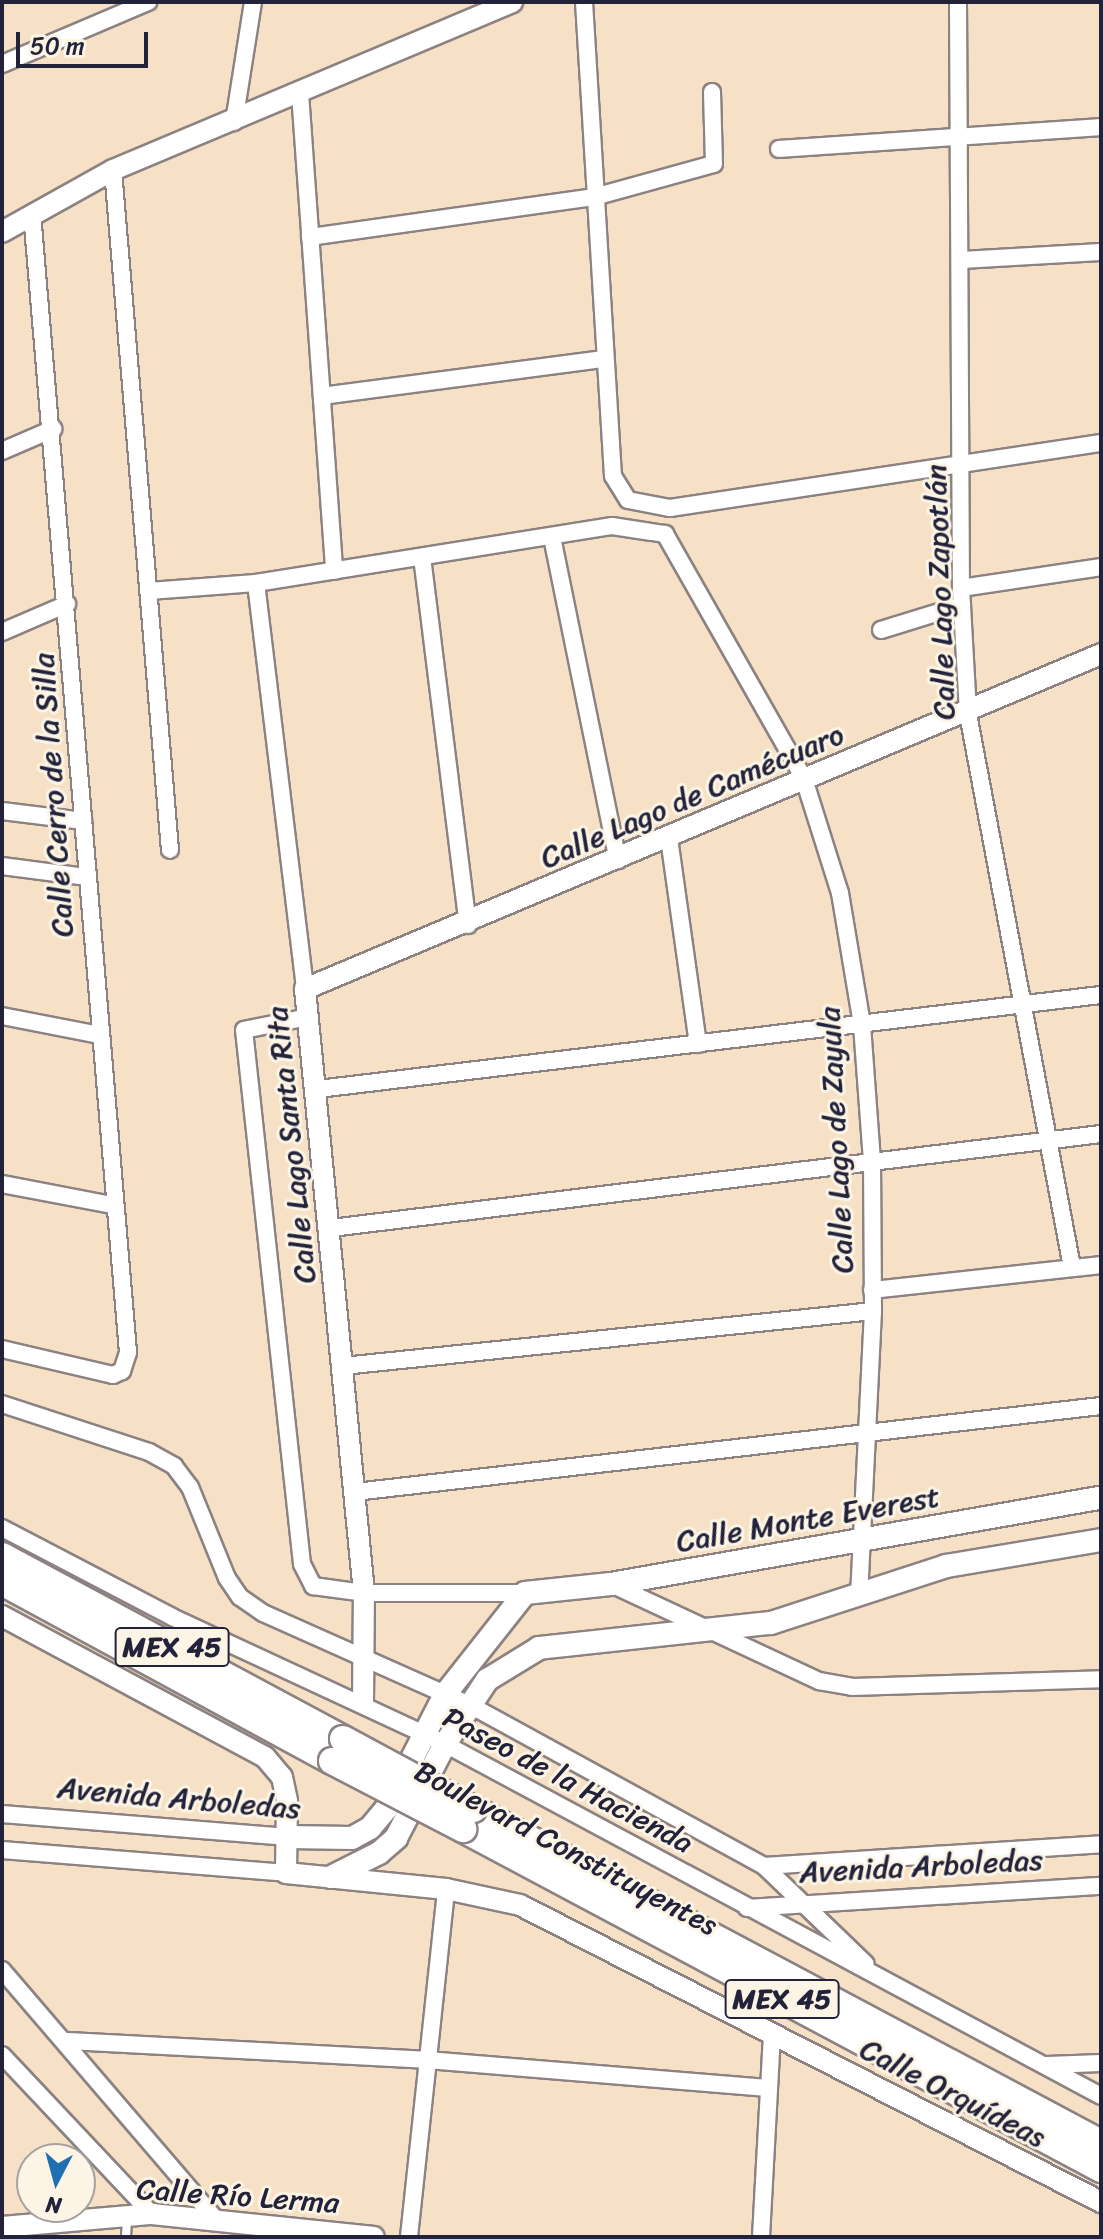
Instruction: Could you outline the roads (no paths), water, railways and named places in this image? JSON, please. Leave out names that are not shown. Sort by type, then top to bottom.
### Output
[{"type":"highway","name":"Boulevard Constituyentes","points":[[2,1556],[337,1750]]},
{"type":"highway","name":"Boulevard Constituyentes","points":[[2,1582],[337,1750],[1101,2143]]},
{"type":"highway","name":"Boulevard Constituyentes","points":[[468,1819],[1101,2169]]},
{"type":"main road","name":"Calle Monte Everest","points":[[525,1593],[611,1584],[1101,1498]]},
{"type":"main road","points":[[435,1740],[470,1705],[487,1680],[539,1648],[801,1617],[859,1594],[946,1566],[1101,1540]]},
{"type":"main road","points":[[331,1877],[379,1853],[396,1838],[435,1740],[446,1693],[525,1593]]},
{"type":"main road","name":"Avenida Arboledas","points":[[288,1837],[352,1838],[370,1828],[435,1740]]},
{"type":"street","points":[[2,64],[148,2]]},
{"type":"street","points":[[234,122],[253,2]]},
{"type":"street","points":[[2,232],[113,170],[234,122],[512,2]]},
{"type":"street","points":[[584,2],[613,476],[628,500],[670,508],[1101,443]]},
{"type":"street","name":"Calle Lago Zapotlán","points":[[958,2],[964,463],[961,596],[968,714],[1072,1267]]},
{"type":"street","points":[[310,237],[594,197],[714,164],[712,92]]},
{"type":"street","points":[[300,93],[334,571]]},
{"type":"street","points":[[779,149],[1101,127]]},
{"type":"street","points":[[113,170],[170,850]]},
{"type":"street","name":"Calle Cerro de la Silla","points":[[2,1349],[100,1374],[122,1371],[128,1352],[112,1205],[53,429],[32,214]]},
{"type":"street","points":[[961,260],[1101,252]]},
{"type":"street","points":[[322,396],[604,359]]},
{"type":"street","points":[[2,451],[53,429]]},
{"type":"street","points":[[612,526],[628,500]]},
{"type":"street","points":[[149,591],[256,583],[612,526],[665,534],[670,508]]},
{"type":"street","name":"Calle Lago de Zayula","points":[[665,534],[804,779],[840,893],[862,1025],[872,1162],[873,1311],[859,1594]]},
{"type":"street","points":[[552,537],[618,860]]},
{"type":"street","points":[[422,557],[468,925]]},
{"type":"street","points":[[881,630],[961,596],[1101,567]]},
{"type":"street","name":"Calle Lago Santa Rita","points":[[256,583],[318,1089],[364,1593],[366,1656],[363,1702]]},
{"type":"street","points":[[2,632],[67,604]]},
{"type":"street","name":"Calle Lago de Camécuaro","points":[[305,989],[468,925],[804,779],[968,714],[1101,654]]},
{"type":"street","points":[[2,811],[83,821]]},
{"type":"street","points":[[669,838],[698,1044]]},
{"type":"street","points":[[2,866],[87,877]]},
{"type":"street","points":[[318,1089],[1101,995]]},
{"type":"street","points":[[2,1016],[100,1035]]},
{"type":"street","name":"Calle Monte Everest","points":[[308,1017],[244,1030],[302,1564],[313,1586],[364,1593],[525,1593]]},
{"type":"street","points":[[331,1228],[1101,1134]]},
{"type":"street","points":[[2,1184],[112,1205]]},
{"type":"street","points":[[872,1290],[1101,1265]]},
{"type":"street","points":[[343,1366],[873,1311]]},
{"type":"street","points":[[2,1404],[149,1452],[174,1466],[190,1487],[227,1578],[240,1597],[263,1613],[366,1656],[470,1705],[764,1866],[880,1977]]},
{"type":"street","points":[[355,1492],[1101,1406]]},
{"type":"street","name":"Paseo de la Hacienda","points":[[2,1528],[172,1617],[363,1702],[1101,2096]]},
{"type":"street","points":[[611,1584],[819,1681],[852,1687],[1101,1679]]},
{"type":"street","points":[[2,1616],[265,1757],[282,1777],[288,1837],[286,1873]]},
{"type":"street","name":"Avenida Arboledas","points":[[2,1814],[288,1837]]},
{"type":"street","name":"Avenida Arboledas","points":[[764,1866],[1101,1844]]},
{"type":"street","points":[[2,1850],[331,1877]]},
{"type":"street","name":"Calle Orquídeas","points":[[331,1877],[446,1889],[520,1905],[1101,2202]]},
{"type":"street","name":"Avenida Arboledas","points":[[745,1908],[803,1902],[1101,1886]]},
{"type":"street","points":[[409,2237],[446,1889]]},
{"type":"street","points":[[2,1970],[67,2041],[218,2222]]},
{"type":"street","points":[[761,2237],[772,2034]]},
{"type":"street","points":[[67,2041],[426,2060],[769,2088]]},
{"type":"street","points":[[4,2060],[152,2214]]},
{"type":"street","points":[[1045,2066],[1101,2063]]},
{"type":"street","name":"Calle Río Lerma","points":[[2,2227],[126,2227],[152,2214],[374,2237]]}]
